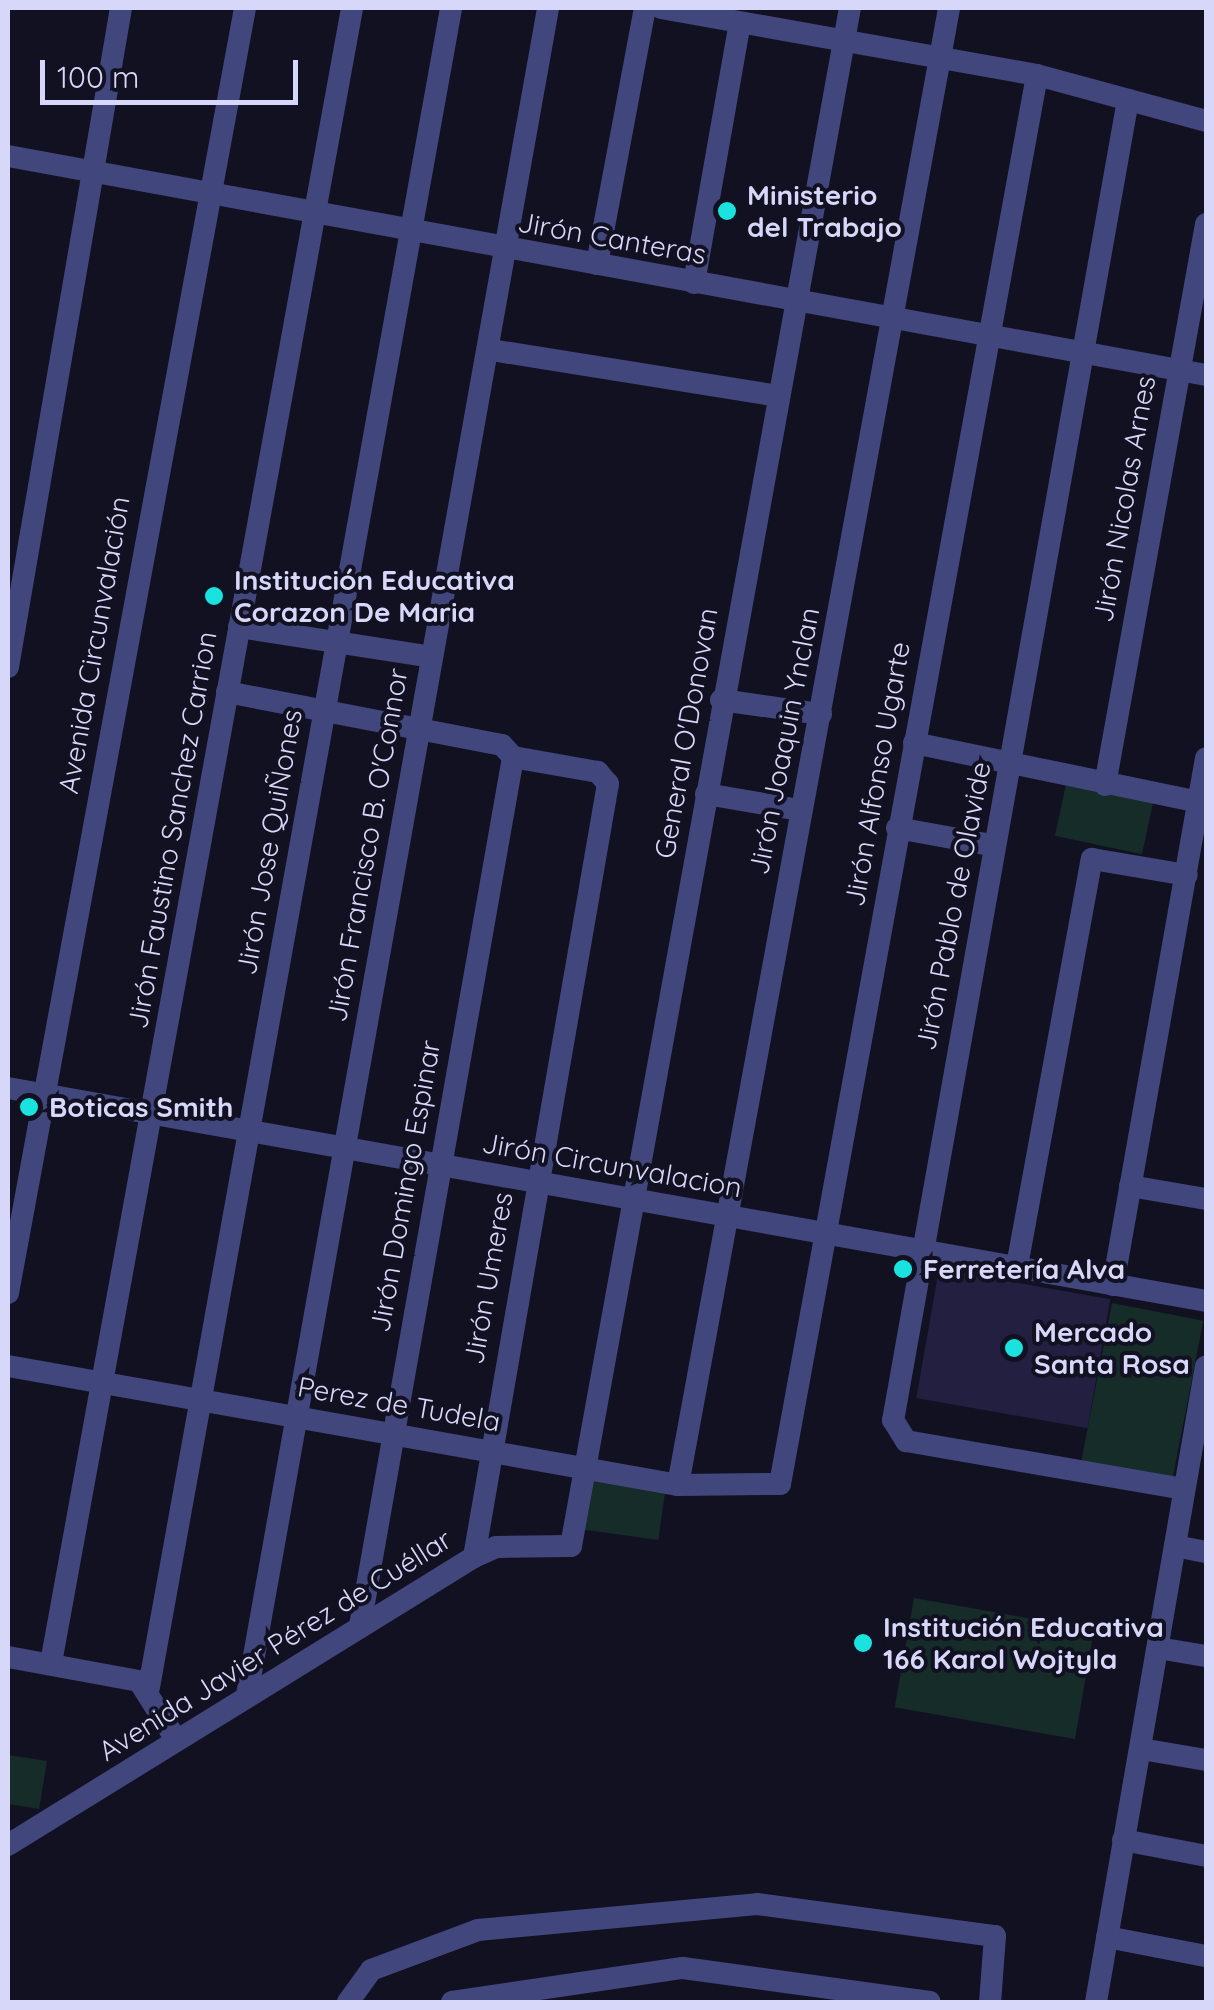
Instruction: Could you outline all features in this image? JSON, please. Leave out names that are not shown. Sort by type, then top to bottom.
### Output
[{"type":"street","points":[[8,661],[17,559],[120,8]]},
{"type":"street","name":"Avenida Circunvalación","points":[[8,1293],[245,8]]},
{"type":"street","name":"Jirón Faustino Sanchez Carrion","points":[[51,1662],[352,8]]},
{"type":"street","name":"Jirón Jose QuiÑones","points":[[149,1687],[334,638],[450,8]]},
{"type":"street","name":"Jirón Francisco B. O'Connor","points":[[248,1694],[341,1150],[491,350],[548,8]]},
{"type":"street","points":[[597,264],[645,8]]},
{"type":"street","points":[[661,8],[1037,75],[1206,121]]},
{"type":"street","name":"General O'Donovan","points":[[584,1470],[721,700],[850,8]]},
{"type":"street","name":"Jirón Joaquin Ynclan","points":[[678,1484],[732,1216],[800,810],[821,714],[949,8]]},
{"type":"street","points":[[694,283],[740,23]]},
{"type":"street","name":"Jirón Alfonso Ugarte","points":[[780,1484],[985,333],[1037,75]]},
{"type":"street","name":"Jirón Pablo de Olavide","points":[[1128,100],[1010,763],[991,845],[922,1249],[896,1432],[1184,1489]]},
{"type":"street","name":"Jirón Canteras","points":[[8,156],[1206,375]]},
{"type":"street","name":"Jirón Nicolas Arnes","points":[[1105,785],[1206,224]]},
{"type":"street","points":[[491,350],[778,396]]},
{"type":"street","points":[[239,627],[334,638],[432,656]]},
{"type":"street","points":[[228,692],[502,745],[514,757]]},
{"type":"street","points":[[721,700],[821,714]]},
{"type":"street","points":[[914,742],[1198,802]]},
{"type":"street","name":"Jirón Umeres","points":[[474,1557],[488,1450],[605,776],[514,757]]},
{"type":"street","name":"Jirón Domingo Espinar","points":[[360,1626],[437,1165],[514,757]]},
{"type":"street","points":[[1113,1284],[1206,758]]},
{"type":"street","points":[[706,794],[800,810]]},
{"type":"street","points":[[897,828],[991,845]]},
{"type":"street","points":[[1017,1266],[1092,859],[1187,876]]},
{"type":"street","name":"Jirón Circunvalacion","points":[[8,1088],[1206,1301]]},
{"type":"street","points":[[1130,1186],[1206,1199]]},
{"type":"street","name":"Perez de Tudela","points":[[8,1366],[584,1470],[678,1484],[780,1484]]},
{"type":"street","points":[[1096,2002],[1184,1489],[1199,1447],[1206,1366]]},
{"type":"street","name":"Avenida Javier Pérez de Cuéllar","points":[[8,1844],[474,1557],[507,1546],[571,1546],[584,1470]]},
{"type":"street","points":[[1176,1546],[1206,1552]]},
{"type":"street","points":[[1158,1648],[1206,1656]]},
{"type":"street","points":[[8,1656],[51,1662],[149,1687],[175,1738]]},
{"type":"street","points":[[1141,1748],[1206,1760]]},
{"type":"street","points":[[1124,1840],[1206,1856]]},
{"type":"street","points":[[348,2002],[370,1970],[478,1930],[756,1904],[995,1936],[990,2002]]},
{"type":"street","points":[[1107,1938],[1206,1956]]},
{"type":"street","points":[[452,2002],[684,1968],[794,1991],[930,2002]]},
{"type":"green space","points":[[1066,784],[1153,803],[1142,854],[1055,836]]},
{"type":"green space","points":[[1112,1303],[1203,1321],[1172,1480],[1081,1462]]},
{"type":"green space","points":[[590,1480],[665,1491],[658,1540],[583,1530]]},
{"type":"green space","points":[[914,1598],[1094,1630],[1075,1739],[895,1707]]},
{"type":"green space","points":[[8,1755],[47,1761],[39,1809],[8,1804]]},
{"type":"building","name":"Mercado Santa Rosa","points":[[939,1269],[1110,1299],[1088,1428],[916,1398]]},
{"type":"place","name":"Ministerio del Trabajo","points":[[727,211]]},
{"type":"place","name":"Institución Educativa Corazon De Maria","points":[[214,596]]},
{"type":"place","name":"Boticas Smith","points":[[29,1107]]},
{"type":"place","name":"Ferretería Alva","points":[[903,1269]]},
{"type":"place","name":"Mercado Santa Rosa","points":[[1014,1348]]},
{"type":"place","name":"Institución Educativa 166 Karol Wojtyla","points":[[863,1643]]}]
